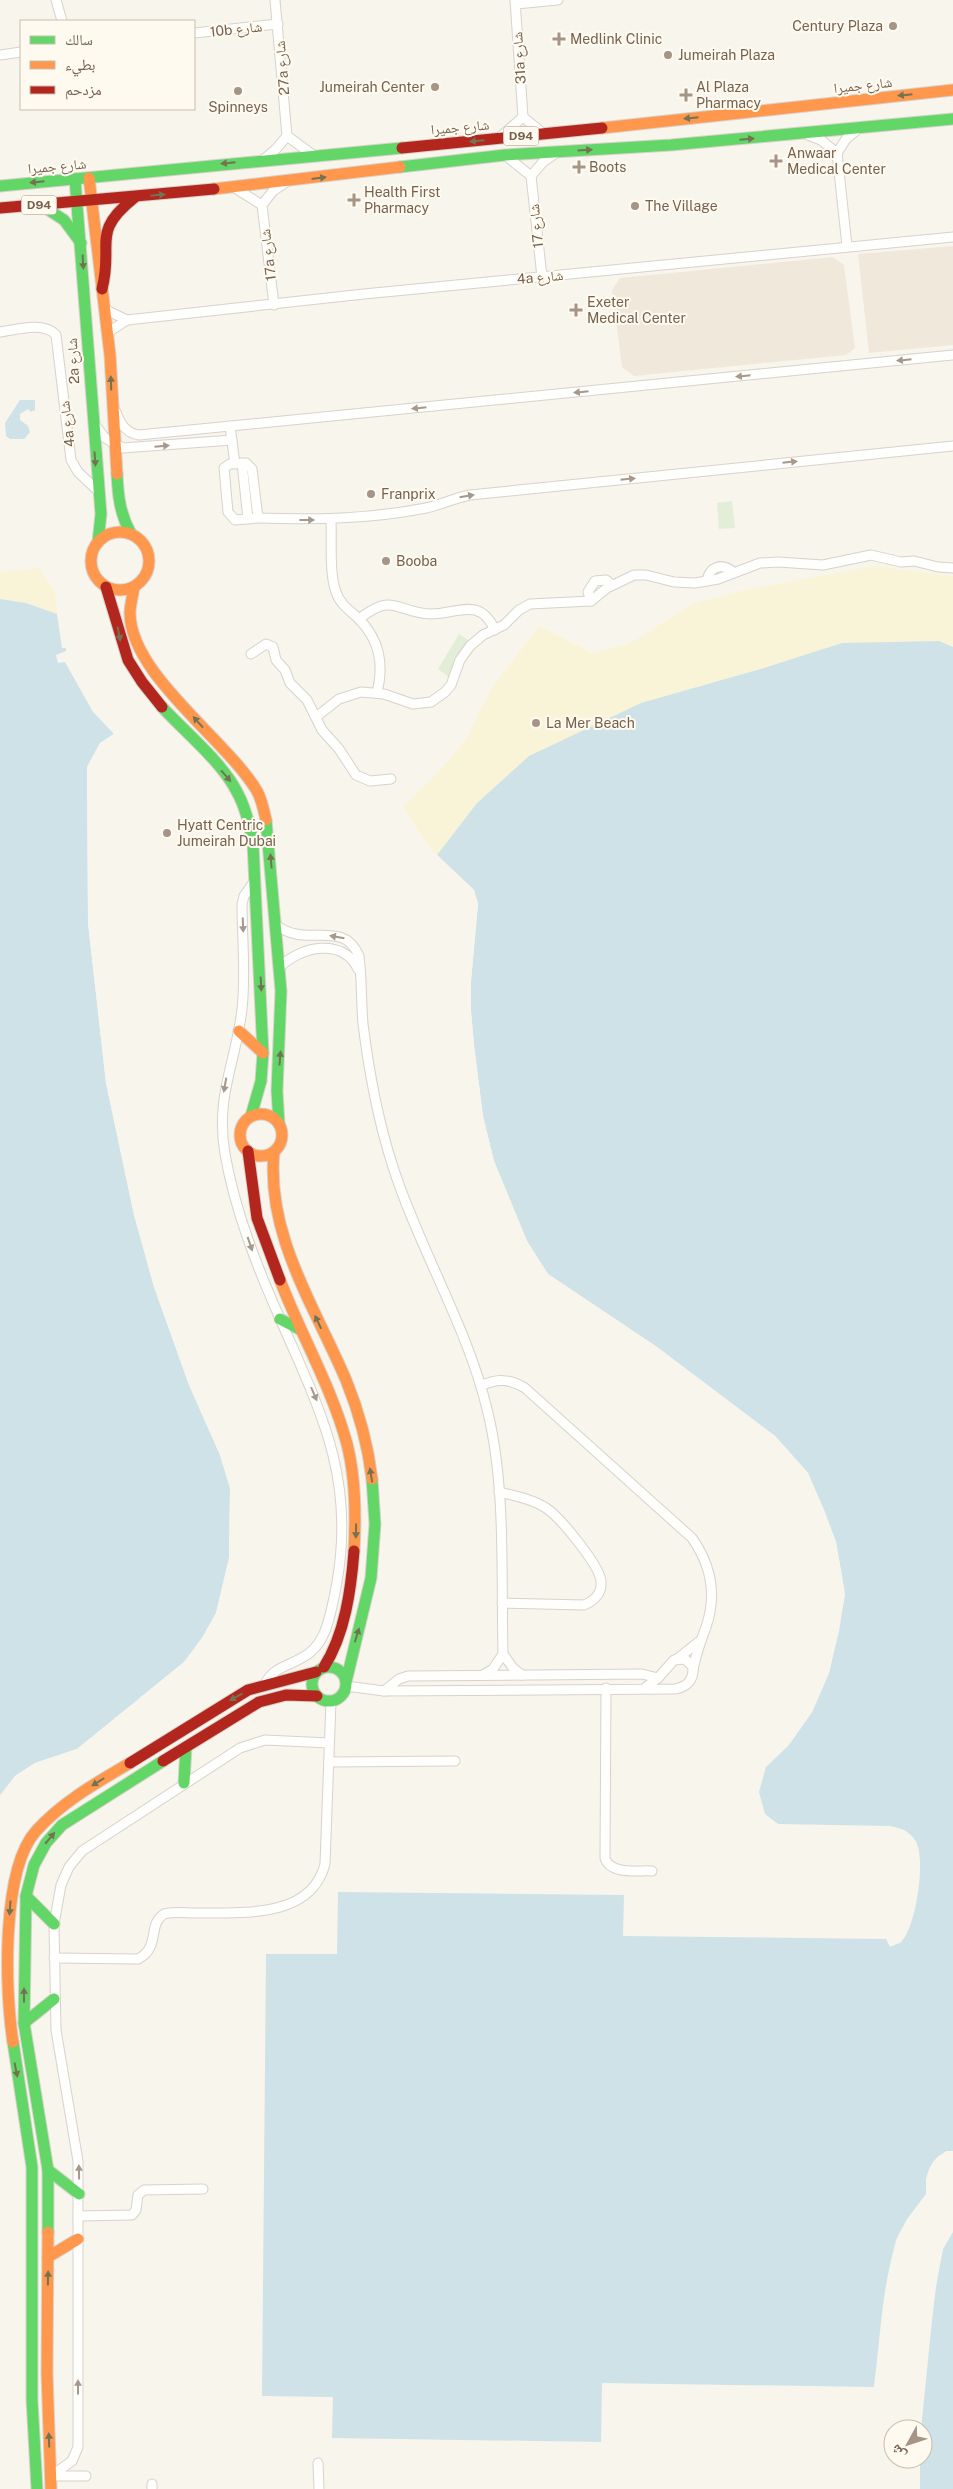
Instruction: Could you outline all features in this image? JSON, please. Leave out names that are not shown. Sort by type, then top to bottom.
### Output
[{"type":"street","points":[[56,0],[62,20]]},
{"type":"street","name":"27a شارع","points":[[275,0],[287,136]]},
{"type":"street","points":[[516,2],[558,0]]},
{"type":"street","name":"31a شارع","points":[[516,2],[523,117]]},
{"type":"street","name":"10b شارع","points":[[195,33],[278,24]]},
{"type":"street","points":[[0,55],[20,52]]},
{"type":"street","name":"شارع جميرا","points":[[0,186],[544,134],[953,90]]},
{"type":"street","points":[[499,138],[523,117],[544,134]]},
{"type":"street","name":"D94","points":[[0,208],[134,198],[288,182],[505,155],[802,134],[953,119]]},
{"type":"street","points":[[847,246],[837,153],[846,139],[859,128]]},
{"type":"street","points":[[802,134],[822,140],[837,153]]},
{"type":"street","points":[[263,160],[287,136],[313,156]]},
{"type":"street","points":[[505,155],[531,176],[543,162],[558,152]]},
{"type":"street","name":"شارع 17","points":[[531,176],[542,277]]},
{"type":"street","points":[[52,2489],[47,2373],[48,2170],[24,2023],[26,1896],[34,1865],[46,1843],[62,1825],[81,1811],[259,1702],[286,1695],[317,1696],[331,1701],[343,1694],[348,1664],[364,1615],[371,1575],[375,1522],[374,1490],[367,1448],[356,1407],[298,1276],[274,1202],[271,1176],[274,1152],[282,1139],[277,1096],[280,1052],[279,968],[268,828],[261,800],[244,774],[160,679],[143,656],[132,632],[129,606],[134,587],[147,574],[150,560],[146,547],[131,534],[124,521],[118,498],[107,333],[89,178]]},
{"type":"street","name":"2a شارع","points":[[75,179],[101,524],[98,542],[91,558],[92,566],[94,574],[106,587],[115,608],[121,644],[133,669],[148,689],[230,780],[246,811],[254,844],[263,1053],[261,1081],[251,1116]]},
{"type":"street","points":[[233,187],[262,205],[273,191],[288,182]]},
{"type":"street","points":[[102,289],[106,274],[107,226],[115,212],[134,198]]},
{"type":"street","points":[[41,205],[64,220],[81,243]]},
{"type":"street","name":"17a شارع","points":[[262,205],[274,304]]},
{"type":"street","name":"4a شارع","points":[[107,333],[127,320],[847,246],[953,237]]},
{"type":"street","points":[[104,309],[127,320]]},
{"type":"street","name":"4a شارع","points":[[0,332],[47,328],[56,335],[72,460],[78,472],[97,490]]},
{"type":"street","points":[[111,401],[124,427],[134,434],[953,355]]},
{"type":"street","points":[[92,418],[104,438],[115,445],[132,449],[232,440]]},
{"type":"street","points":[[230,426],[239,463],[248,519]]},
{"type":"street","points":[[258,518],[252,469],[249,464],[239,463],[227,466],[224,472],[228,512],[234,520],[258,518],[331,519],[373,516],[423,509],[470,496],[953,446]]},
{"type":"street","points":[[331,519],[334,588],[341,603],[359,620],[379,650],[382,667],[377,693]]},
{"type":"street","points":[[98,542],[113,533],[131,534]]},
{"type":"street","points":[[316,717],[329,705],[349,694],[377,693],[413,704],[422,704],[438,698],[451,685],[460,660],[470,646],[483,635],[504,625],[519,610],[530,604],[590,601],[612,585],[630,577],[646,574],[684,583],[707,581],[747,566],[769,562],[823,565],[871,555],[901,562],[914,561],[938,567],[953,568]]},
{"type":"street","points":[[106,587],[120,590],[134,587]]},
{"type":"street","points":[[359,620],[372,609],[385,604],[399,605],[429,614],[471,609],[486,616],[495,630]]},
{"type":"street","points":[[251,654],[266,644],[273,646],[276,660],[285,670],[290,683],[307,700],[322,730],[339,749],[356,775],[370,781],[391,779]]},
{"type":"street","points":[[255,880],[244,896],[242,904],[244,989],[239,1031],[224,1094],[223,1141],[233,1186],[250,1244],[280,1319],[313,1392],[327,1430],[339,1482],[342,1532],[337,1580],[323,1637],[307,1656],[275,1671],[265,1684]]},
{"type":"street","points":[[276,925],[294,936],[336,935],[344,938],[356,948],[359,956],[363,1022],[370,1071],[393,1166],[409,1213],[464,1338],[481,1386],[494,1443],[499,1492],[503,1654],[513,1668],[522,1675]]},
{"type":"street","points":[[279,968],[298,953],[332,948],[345,952],[351,957],[360,973]]},
{"type":"street","points":[[239,1031],[263,1053]]},
{"type":"street","points":[[280,1124],[267,1114],[251,1116],[243,1123],[240,1132],[242,1143],[248,1151],[258,1218],[301,1330],[342,1428],[353,1480],[356,1516],[354,1566],[348,1601],[333,1653],[312,1684],[317,1696]]},
{"type":"street","points":[[248,1151],[259,1156],[274,1152]]},
{"type":"street","points":[[280,1319],[301,1330]]},
{"type":"street","points":[[37,2489],[32,2400],[32,2167],[9,2018],[9,1920],[15,1876],[24,1851],[34,1833],[63,1804],[230,1700],[265,1684],[320,1670],[338,1670],[346,1684],[384,1691],[679,1688],[688,1684],[700,1640],[709,1618],[712,1587],[706,1562],[692,1538],[525,1388],[517,1383],[499,1380],[481,1386]]},
{"type":"street","points":[[499,1492],[531,1500],[557,1517],[598,1572],[602,1583],[595,1599],[584,1605],[502,1603]]},
{"type":"street","points":[[646,1688],[658,1678],[668,1664],[700,1640]]},
{"type":"street","points":[[483,1675],[493,1669],[503,1654]]},
{"type":"street","points":[[677,1659],[688,1661],[693,1671]]},
{"type":"street","points":[[384,1691],[399,1679],[408,1676],[642,1674],[658,1678]]},
{"type":"street","points":[[606,1688],[606,1862],[614,1869],[652,1871]]},
{"type":"street","points":[[54,1958],[138,1959],[151,1947],[156,1922],[164,1914],[262,1911],[282,1907],[308,1893],[319,1880],[325,1864],[331,1701]]},
{"type":"street","points":[[51,2476],[72,2461],[78,2447],[79,2194],[77,2146],[58,2045],[54,1999],[54,1924],[61,1885],[70,1867],[82,1851],[184,1782],[240,1748],[256,1741],[265,1740],[329,1743]]},
{"type":"street","points":[[184,1782],[186,1747]]},
{"type":"street","points":[[329,1762],[455,1761]]},
{"type":"street","points":[[26,1896],[54,1924]]},
{"type":"street","points":[[24,2023],[54,1999]]},
{"type":"street","points":[[48,2170],[79,2194]]},
{"type":"street","points":[[78,2216],[132,2215],[136,2210],[138,2195],[144,2190],[203,2189]]},
{"type":"street","points":[[48,2257],[78,2239]]},
{"type":"street","points":[[318,2464],[319,2489]]},
{"type":"street","points":[[51,2476],[86,2476]]},
{"type":"shaded area","points":[[953,246],[953,345],[869,353],[858,254]]},
{"type":"shaded area","points":[[833,257],[844,265],[855,348],[846,355],[634,376],[622,367],[612,290],[620,278]]},
{"type":"shaded area","points":[[20,400],[35,400],[35,410],[31,412],[28,409],[20,414],[20,420],[28,426],[30,432],[24,439],[10,439],[6,436],[5,423]]},
{"type":"shaded area","points":[[0,599],[26,603],[57,614],[62,648],[66,648],[66,651],[56,655],[58,663],[65,662],[93,712],[114,734],[100,743],[87,767],[88,923],[106,1083],[134,1215],[154,1287],[189,1385],[220,1455],[230,1488],[229,1558],[216,1613],[202,1638],[184,1662],[77,1749],[35,1763],[15,1776],[0,1795]]},
{"type":"shaded area","points":[[939,641],[953,647],[953,2151],[942,2154],[934,2161],[928,2171],[926,2194],[898,2236],[884,2295],[874,2387],[602,2383],[601,2442],[332,2438],[333,2397],[262,2396],[266,1954],[337,1954],[338,1892],[624,1895],[623,1936],[886,1939],[890,1947],[901,1942],[911,1923],[920,1876],[920,1861],[915,1840],[910,1834],[901,1829],[889,1826],[778,1824],[765,1814],[759,1792],[766,1767],[788,1746],[812,1712],[829,1673],[845,1594],[836,1542],[808,1473],[775,1436],[657,1347],[548,1274],[527,1241],[494,1161],[483,1116],[471,1011],[471,981],[478,904],[474,890],[437,855],[477,803],[529,756],[641,703],[764,668],[842,643]]},
{"type":"shaded area","points":[[953,2232],[953,2489],[920,2489],[920,2469],[933,2469],[933,2419],[922,2419],[935,2291],[943,2249]]},
{"type":"green space","points":[[732,501],[735,528],[719,529],[717,503]]},
{"type":"green space","points":[[459,634],[471,642],[450,678],[438,669]]},
{"type":"sand","name":"La Mer Beach","points":[[875,566],[953,576],[953,647],[939,641],[842,643],[764,668],[437,856],[423,839],[403,806],[431,780],[464,742],[491,689],[539,626],[592,653],[629,644],[692,604],[744,590]]},
{"type":"sand","points":[[39,568],[55,592],[57,614],[26,603],[0,599],[0,572]]},
{"type":"pier","points":[[103,720],[117,734],[101,745],[90,767],[91,923],[108,1083],[136,1214],[156,1287],[191,1384],[222,1454],[233,1488],[232,1558],[218,1614],[204,1640],[185,1664],[78,1751],[36,1765],[17,1778],[0,1797],[15,1776],[35,1763],[77,1749],[184,1662],[202,1638],[216,1613],[229,1558],[230,1488],[220,1455],[189,1385],[154,1287],[134,1215],[106,1083],[88,923],[87,767],[100,743],[114,734]]},
{"type":"pier","points":[[435,853],[474,890],[478,904],[471,981],[471,1011],[483,1116],[494,1161],[527,1241],[548,1274],[657,1347],[775,1436],[808,1473],[825,1512],[836,1542],[845,1594],[839,1631],[829,1673],[812,1712],[788,1746],[780,1751],[810,1711],[827,1673],[837,1630],[842,1594],[833,1543],[823,1513],[806,1474],[774,1437],[656,1349],[546,1276],[525,1242],[492,1162],[481,1116],[471,1046],[469,1011],[469,981],[475,905],[472,891],[436,858]]},
{"type":"pier","points":[[946,2151],[953,2151],[953,2153],[947,2153],[935,2163],[928,2181],[928,2195],[909,2221],[899,2241],[893,2262],[877,2387],[874,2387],[891,2262],[896,2240],[907,2219],[926,2194],[926,2180],[933,2162]]},
{"type":"pier","points":[[953,2230],[943,2249],[938,2272],[926,2364],[922,2419],[919,2419],[923,2363],[941,2248]]},
{"type":"traffic: fast","points":[[400,167],[505,155],[671,145],[953,119]]},
{"type":"traffic: fast","points":[[0,186],[402,148]]},
{"type":"traffic: fast","points":[[75,179],[101,514],[98,542]]},
{"type":"traffic: fast","points":[[41,205],[64,220],[81,243]]},
{"type":"traffic: fast","points":[[117,474],[120,505],[131,534]]},
{"type":"traffic: fast","points":[[162,707],[213,759],[230,781],[243,804],[253,844],[263,1053],[261,1081],[251,1116]]},
{"type":"traffic: fast","points":[[266,820],[281,991],[277,1091],[279,1124]]},
{"type":"traffic: fast","points":[[280,1319],[301,1330]]},
{"type":"traffic: fast","points":[[346,1682],[371,1578],[375,1524],[372,1479]]},
{"type":"traffic: fast","points":[[329,1667],[336,1668],[341,1672],[345,1677],[346,1684],[345,1691],[341,1696],[336,1700],[329,1701],[322,1700],[317,1696],[313,1691],[312,1684],[313,1677],[317,1672],[322,1668],[329,1667]]},
{"type":"traffic: fast","points":[[184,1783],[186,1747]]},
{"type":"traffic: fast","points":[[48,2232],[48,2170],[24,2023],[26,1896],[34,1865],[46,1843],[62,1825],[163,1761]]},
{"type":"traffic: fast","points":[[26,1896],[54,1924]]},
{"type":"traffic: fast","points":[[24,2023],[54,1999]]},
{"type":"traffic: fast","points":[[13,2042],[32,2167],[32,2400],[37,2489]]},
{"type":"traffic: fast","points":[[48,2170],[79,2194]]},
{"type":"traffic: slow","points":[[602,128],[953,90]]},
{"type":"traffic: slow","points":[[214,189],[400,167]]},
{"type":"traffic: slow","points":[[89,178],[110,355],[117,474]]},
{"type":"traffic: slow","points":[[114,532],[126,532],[141,540],[149,555],[149,561],[149,567],[141,582],[126,590],[114,590],[99,582],[91,567],[91,555],[99,540],[114,532]]},
{"type":"traffic: slow","points":[[134,587],[130,613],[134,636],[146,659],[162,683],[243,771],[259,794],[266,820]]},
{"type":"traffic: slow","points":[[239,1031],[263,1053]]},
{"type":"traffic: slow","points":[[265,1114],[273,1117],[279,1123],[282,1135],[279,1147],[273,1153],[257,1156],[249,1153],[243,1147],[240,1131],[243,1123],[249,1117],[265,1114]]},
{"type":"traffic: slow","points":[[274,1152],[274,1183],[285,1241],[307,1298],[351,1392],[359,1416],[372,1479]]},
{"type":"traffic: slow","points":[[280,1280],[325,1382],[347,1444],[355,1498],[354,1551]]},
{"type":"traffic: slow","points":[[13,2042],[8,1993],[8,1932],[11,1902],[17,1873],[25,1849],[36,1831],[57,1811],[80,1794],[130,1763]]},
{"type":"traffic: slow","points":[[48,2232],[47,2373],[51,2489]]},
{"type":"traffic: slow","points":[[48,2257],[78,2239]]},
{"type":"traffic: jam","points":[[402,148],[602,128]]},
{"type":"traffic: jam","points":[[0,208],[214,189]]},
{"type":"traffic: jam","points":[[102,289],[108,230],[120,210],[134,198]]},
{"type":"traffic: jam","points":[[106,587],[128,660],[142,682],[162,707]]},
{"type":"traffic: jam","points":[[248,1151],[257,1218],[280,1280]]},
{"type":"traffic: jam","points":[[324,1667],[337,1640],[346,1611],[354,1551]]},
{"type":"traffic: jam","points":[[130,1763],[248,1690],[316,1672]]},
{"type":"traffic: jam","points":[[163,1761],[259,1702],[286,1695],[317,1696]]},
{"type":"place","name":"Century Plaza","points":[[893,26]]},
{"type":"place","name":"Medlink Clinic","points":[[559,39]]},
{"type":"place","name":"Jumeirah Plaza","points":[[668,55]]},
{"type":"place","name":"Jumeirah Center","points":[[435,87]]},
{"type":"place","name":"Spinneys","points":[[238,91]]},
{"type":"place","name":"Al Plaza Pharmacy","points":[[686,95]]},
{"type":"place","name":"Anwaar Medical Center","points":[[776,161]]},
{"type":"place","name":"Boots","points":[[579,167]]},
{"type":"place","name":"Health First Pharmacy","points":[[354,200]]},
{"type":"place","name":"The Village","points":[[635,206]]},
{"type":"place","name":"Exeter Medical Center","points":[[576,310]]},
{"type":"place","name":"Franprix","points":[[371,494]]},
{"type":"place","name":"Booba","points":[[386,561]]},
{"type":"place","name":"La Mer Beach","points":[[536,723]]},
{"type":"place","name":"Hyatt Centric Jumeirah Dubai","points":[[167,833]]}]
